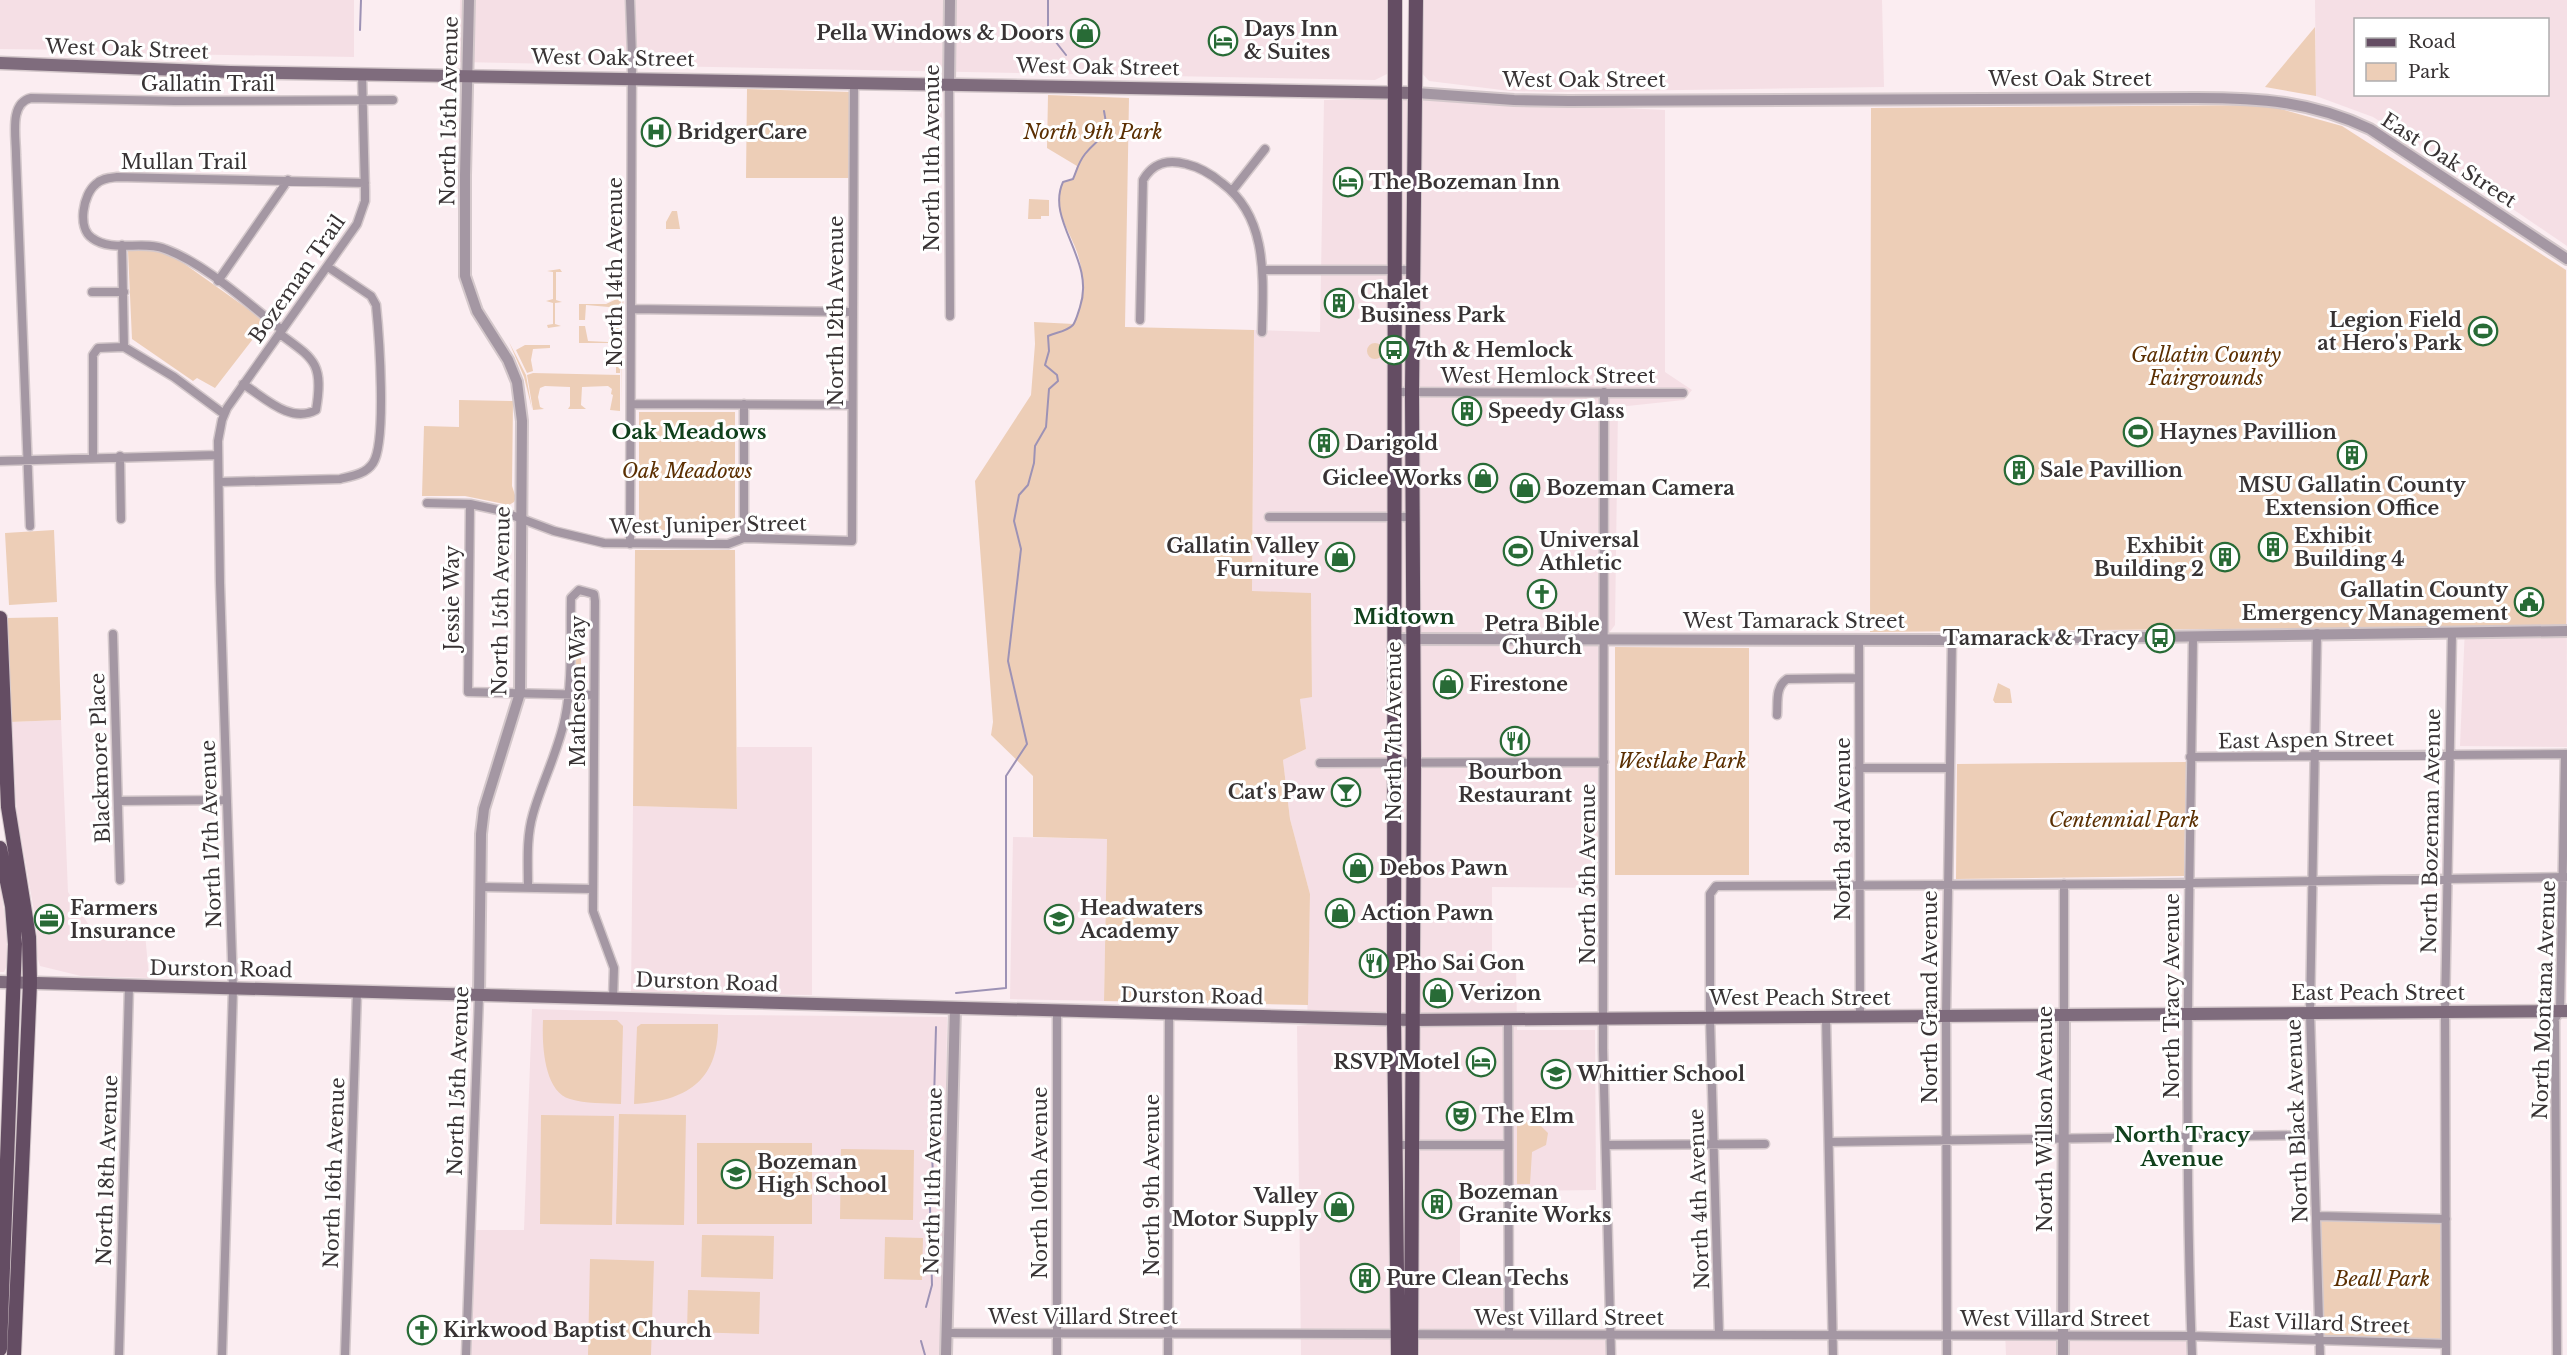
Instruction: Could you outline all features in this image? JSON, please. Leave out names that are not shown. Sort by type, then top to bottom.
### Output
[{"type":"main road","name":"North 7th Avenue","points":[[1395,0],[1394,1145],[1398,1355]]},
{"type":"main road","name":"North 7th Avenue","points":[[1411,1355],[1414,763],[1412,393],[1416,2]]},
{"type":"main road","name":"West Oak Street","points":[[0,63],[363,74],[1416,93]]},
{"type":"main road","points":[[0,618],[8,807],[29,937],[30,982],[14,1355]]},
{"type":"main road","points":[[0,848],[12,906],[15,944],[7,982],[0,1349]]},
{"type":"main road","name":"Durston Road","points":[[7,982],[1412,1020]]},
{"type":"main road","name":"East Peach Street","points":[[2189,1016],[2564,1011]]},
{"type":"main road","name":"West Peach Street","points":[[1412,1020],[2189,1016]]},
{"type":"street","name":"North 15th Avenue","points":[[466,1355],[479,996],[481,834],[484,809],[520,693],[522,421],[517,382],[508,360],[477,312],[465,276],[469,0]]},
{"type":"street","name":"North 14th Avenue","points":[[630,0],[632,78],[630,544]]},
{"type":"street","name":"North 11th Avenue","points":[[950,0],[950,316]]},
{"type":"street","name":"Bozeman Trail","points":[[218,455],[218,441],[224,414],[357,224],[365,201],[363,74]]},
{"type":"street","name":"North 12th Avenue","points":[[852,541],[854,82]]},
{"type":"street","name":"West Oak Street","points":[[1416,93],[1514,100],[1569,101],[2196,98]]},
{"type":"street","name":"Gallatin Trail","points":[[28,459],[16,155],[16,116],[18,105],[23,100],[31,98],[175,101],[393,100]]},
{"type":"street","name":"East Oak Street","points":[[2196,98],[2270,99],[2348,119],[2394,144],[2567,259]]},
{"type":"street","points":[[1232,190],[1265,149]]},
{"type":"street","points":[[1140,320],[1143,180],[1149,170],[1161,162],[1189,164],[1232,190],[1251,217],[1260,245],[1263,270],[1262,332]]},
{"type":"street","name":"Mullan Trail","points":[[243,384],[284,410],[302,414],[316,410],[317,374],[314,360],[218,281],[177,254],[162,248],[122,245],[91,238],[84,229],[87,197],[95,184],[103,179],[133,177],[365,183]]},
{"type":"street","points":[[218,281],[288,180]]},
{"type":"street","points":[[122,245],[124,347]]},
{"type":"street","points":[[219,482],[340,478],[359,474],[372,465],[379,450],[381,423],[376,305],[371,296],[328,267]]},
{"type":"street","points":[[1263,270],[1414,270]]},
{"type":"street","points":[[92,292],[124,292]]},
{"type":"street","points":[[631,309],[853,312]]},
{"type":"street","points":[[93,458],[93,355],[98,348],[124,347],[174,377],[224,414]]},
{"type":"street","name":"West Hemlock Street","points":[[1395,392],[1683,393]]},
{"type":"street","name":"North 5th Avenue","points":[[1604,392],[1604,1019],[1611,1355]]},
{"type":"street","points":[[631,404],[852,405]]},
{"type":"street","points":[[744,404],[744,538]]},
{"type":"street","points":[[0,460],[218,455]]},
{"type":"street","name":"North 17th Avenue","points":[[218,455],[233,989],[222,1355]]},
{"type":"street","points":[[120,456],[121,519]]},
{"type":"street","points":[[28,459],[30,526]]},
{"type":"street","name":"West Juniper Street","points":[[427,503],[470,504],[521,517],[582,539],[604,543],[728,544],[744,538],[852,541]]},
{"type":"street","name":"Jessie Way","points":[[470,504],[468,692],[520,693]]},
{"type":"street","points":[[1269,517],[1413,517]]},
{"type":"street","name":"Matheson Way","points":[[528,888],[530,826],[560,738],[569,694],[571,598],[579,590],[594,594],[595,601],[593,911],[614,968],[613,999]]},
{"type":"street","name":"West Tamarack Street","points":[[1395,639],[1952,640],[2567,631]]},
{"type":"street","name":"North Bozeman Avenue","points":[[2446,1355],[2445,1012],[2452,632]]},
{"type":"street","name":"North Black Avenue","points":[[2317,633],[2310,1013],[2320,1355]]},
{"type":"street","name":"Blackmore Place","points":[[113,634],[120,880]]},
{"type":"street","name":"North Tracy Avenue","points":[[2192,1355],[2188,1137],[2188,883],[2193,638]]},
{"type":"street","name":"North 3rd Avenue","points":[[1859,639],[1860,1018]]},
{"type":"street","name":"North Grand Avenue","points":[[1947,1355],[1946,1017],[1952,640]]},
{"type":"street","points":[[1777,715],[1780,684],[1786,679],[1859,678]]},
{"type":"street","points":[[520,693],[594,694]]},
{"type":"street","name":"East Aspen Street","points":[[2190,757],[2566,754]]},
{"type":"street","name":"North Montana Avenue","points":[[2557,1355],[2555,1019],[2564,1011],[2566,754]]},
{"type":"street","points":[[1320,763],[1604,762]]},
{"type":"street","points":[[1859,768],[1949,768]]},
{"type":"street","points":[[118,801],[226,800]]},
{"type":"street","points":[[1860,886],[2565,877]]},
{"type":"street","name":"North Willson Avenue","points":[[2063,1355],[2064,884]]},
{"type":"street","name":"North 4th Avenue","points":[[1719,1335],[1710,1018],[1710,894],[1716,886],[1860,886]]},
{"type":"street","points":[[481,887],[593,889]]},
{"type":"street","name":"North 18th Avenue","points":[[119,1355],[129,986]]},
{"type":"street","name":"North 16th Avenue","points":[[345,1355],[357,992]]},
{"type":"street","name":"North 11th Avenue","points":[[946,1355],[955,1008]]},
{"type":"street","name":"North 10th Avenue","points":[[1056,1355],[1057,1011]]},
{"type":"street","name":"North 9th Avenue","points":[[1168,1355],[1169,1014]]},
{"type":"street","points":[[1826,1018],[1833,1355]]},
{"type":"street","points":[[1508,1020],[1509,1334]]},
{"type":"street","points":[[1829,1142],[2313,1135]]},
{"type":"street","points":[[1606,1145],[1765,1144]]},
{"type":"street","points":[[1394,1145],[1507,1145]]},
{"type":"street","points":[[2317,1216],[2446,1219]]},
{"type":"street","name":"West Villard Street","points":[[947,1333],[2191,1336]]},
{"type":"street","name":"East Villard Street","points":[[2191,1336],[2446,1344]]},
{"type":"shaded area","points":[[0,0],[354,0],[354,57],[0,49]]},
{"type":"shaded area","points":[[460,0],[1389,0],[1389,73],[1375,80],[459,62]]},
{"type":"shaded area","points":[[1420,0],[1882,0],[1884,87],[1552,92],[1510,91],[1429,81],[1420,71]]},
{"type":"shaded area","points":[[2315,0],[2567,0],[2567,246],[2422,147],[2373,117],[2316,96]]},
{"type":"shaded area","points":[[1438,99],[1665,110],[1665,372],[1692,390],[1684,400],[1618,407],[1615,625],[1600,645],[1600,888],[1492,887],[1492,958],[1516,958],[1517,1030],[1595,1030],[1596,1190],[1460,1192],[1460,1284],[1506,1284],[1505,1336],[1608,1338],[1608,1355],[1301,1355],[1297,1026],[1307,1025],[1310,894],[1290,819],[1283,760],[1306,749],[1300,699],[1312,696],[1311,593],[1252,592],[1254,330],[1320,332],[1324,100]],"holes":[[[1417,647],[1418,756],[1386,756],[1385,648]]]},
{"type":"shaded area","points":[[2566,270],[2567,747],[2460,746],[2465,626],[2566,625]]},
{"type":"shaded area","points":[[61,720],[68,892],[92,930],[145,933],[149,978],[81,976],[40,966],[37,956],[37,928],[17,815],[10,722]]},
{"type":"shaded area","points":[[737,747],[812,747],[812,995],[631,993],[633,806],[737,809]]},
{"type":"shaded area","name":"Headwaters Academy","points":[[1013,837],[1107,839],[1104,1001],[1010,999]]},
{"type":"shaded area","points":[[0,883],[11,957],[4,972],[0,972]]},
{"type":"shaded area","name":"Bozeman High School","points":[[532,1009],[728,1015],[947,1017],[943,1355],[471,1355],[474,1230],[524,1230]]},
{"type":"shaded area","points":[[2005,1331],[2187,1331],[2188,1355],[2006,1355]]},
{"type":"green space","points":[[2315,27],[2316,96],[2265,87]]},
{"type":"green space","points":[[747,89],[852,92],[852,178],[746,178]]},
{"type":"green space","name":"North 9th Park","points":[[1048,95],[1129,98],[1125,327],[1254,330],[1252,591],[1311,593],[1312,697],[1300,699],[1306,749],[1283,760],[1290,819],[1310,894],[1308,1005],[1104,1001],[1107,839],[1033,837],[1033,776],[991,735],[993,722],[975,481],[1031,395],[1035,344],[1034,322],[1074,324],[1080,306],[1082,289],[1080,262],[1062,218],[1059,201],[1063,182],[1073,179],[1077,166],[1047,148]]},
{"type":"green space","name":"Gallatin County Fairgrounds","points":[[2266,105],[2342,126],[2566,270],[2566,626],[1870,632],[1871,108]]},
{"type":"green space","points":[[1029,199],[1049,200],[1049,216],[1041,216],[1041,219],[1028,219]]},
{"type":"green space","points":[[672,211],[677,211],[680,229],[666,229],[666,222]]},
{"type":"green space","points":[[140,248],[159,249],[172,255],[266,322],[215,388],[197,378],[193,381],[132,339],[128,251]]},
{"type":"green space","points":[[560,269],[562,272],[556,272],[556,300],[562,302],[555,303],[555,324],[561,326],[548,328],[547,325],[553,324],[553,303],[546,301],[553,299],[553,272],[547,271]]},
{"type":"green space","points":[[623,269],[624,271],[621,408]]},
{"type":"green space","points":[[621,297],[620,343],[579,343],[579,326],[585,326],[588,341],[608,342],[612,332],[609,307],[586,305],[585,320],[579,320],[579,304],[606,304]]},
{"type":"green space","points":[[509,342],[526,375],[532,409],[524,377]]},
{"type":"green space","points":[[1375,343],[1383,351],[1375,359],[1367,351]]},
{"type":"green space","points":[[525,345],[550,345],[550,348],[533,349],[531,360],[533,371],[527,373],[516,350]]},
{"type":"green space","points":[[610,345],[621,345],[620,373],[616,373],[616,352],[611,349]]},
{"type":"green space","points":[[533,373],[620,375],[620,411],[610,410],[613,395],[611,394],[612,389],[608,386],[582,387],[581,405],[586,409],[568,409],[570,387],[545,386],[540,388],[538,397],[540,407],[544,409],[533,410],[527,375]]},
{"type":"green space","points":[[459,400],[513,401],[512,486],[516,498],[509,505],[465,496],[422,496],[424,426],[459,427]]},
{"type":"green space","name":"Oak Meadows","points":[[639,412],[735,412],[735,530],[639,530]]},
{"type":"green space","points":[[54,530],[57,602],[9,605],[5,533]]},
{"type":"green space","points":[[635,550],[735,550],[737,809],[633,806]]},
{"type":"green space","points":[[58,617],[61,720],[10,722],[6,618]]},
{"type":"green space","points":[[576,640],[581,640],[581,677],[576,677]]},
{"type":"green space","name":"Westlake Park","points":[[1615,647],[1749,648],[1749,875],[1615,875]]},
{"type":"green space","points":[[1998,683],[2010,689],[2012,703],[1995,703],[1993,700]]},
{"type":"green space","name":"Centennial Park","points":[[2186,762],[2184,876],[1956,879],[1957,764]]},
{"type":"green space","points":[[543,1020],[617,1020],[623,1026],[621,1104],[582,1102],[561,1094],[554,1086],[546,1065]]},
{"type":"green space","points":[[641,1024],[718,1024],[717,1044],[706,1074],[684,1092],[653,1102],[634,1104],[637,1027]]},
{"type":"green space","points":[[619,1114],[686,1115],[684,1225],[616,1224]]},
{"type":"green space","points":[[541,1115],[614,1116],[612,1225],[540,1224]]},
{"type":"green space","points":[[1517,1118],[1523,1118],[1531,1126],[1541,1126],[1548,1133],[1546,1145],[1532,1152],[1530,1184],[1517,1184]]},
{"type":"green space","points":[[697,1143],[812,1143],[812,1224],[697,1224]]},
{"type":"green space","points":[[841,1149],[914,1150],[913,1220],[840,1219]]},
{"type":"green space","name":"Beall Park","points":[[2317,1216],[2446,1219],[2446,1344],[2320,1340]]},
{"type":"green space","points":[[702,1235],[774,1236],[773,1279],[701,1277]]},
{"type":"green space","points":[[885,1237],[923,1238],[922,1280],[884,1279]]},
{"type":"green space","points":[[590,1259],[654,1261],[651,1355],[588,1355]]},
{"type":"green space","points":[[688,1290],[760,1292],[759,1334],[687,1332]]},
{"type":"waterway","points":[[360,30],[361,0]]},
{"type":"waterway","points":[[1048,0],[1048,32],[1066,55]]},
{"type":"waterway","points":[[956,993],[1006,988],[1006,776],[1027,744],[1008,661],[1021,549],[1014,521],[1019,495],[1028,485],[1034,463],[1035,446],[1046,427],[1049,389],[1058,381],[1057,375],[1045,365],[1049,351],[1048,336],[1064,331],[1073,325],[1083,290],[1082,273],[1060,211],[1059,197],[1063,182],[1073,179],[1083,157],[1105,132],[1104,111]]},
{"type":"waterway","points":[[934,1100],[936,1027]]},
{"type":"waterway","points":[[926,1307],[932,1285],[930,1207],[933,1177],[932,1153],[936,1130],[933,1115]]},
{"type":"waterway","points":[[921,1341],[925,1355]]},
{"type":"place","name":"Pella Windows & Doors","points":[[1085,33]]},
{"type":"place","name":"Days Inn & Suites","points":[[1223,41]]},
{"type":"place","name":"BridgerCare","points":[[656,132]]},
{"type":"place","name":"The Bozeman Inn","points":[[1348,182]]},
{"type":"place","name":"Chalet Business Park","points":[[1339,303]]},
{"type":"place","name":"Legion Field at Hero's Park","points":[[2483,331]]},
{"type":"place","name":"7th & Hemlock","points":[[1394,350]]},
{"type":"place","name":"Speedy Glass","points":[[1467,411]]},
{"type":"place","name":"Haynes Pavillion","points":[[2138,432]]},
{"type":"place","name":"Darigold","points":[[1324,443]]},
{"type":"place","name":"MSU Gallatin County Extension Office","points":[[2352,455]]},
{"type":"place","name":"Sale Pavillion","points":[[2019,470]]},
{"type":"place","name":"Giclee Works","points":[[1483,478]]},
{"type":"place","name":"Bozeman Camera","points":[[1525,488]]},
{"type":"place","name":"Exhibit Building 4","points":[[2273,547]]},
{"type":"place","name":"Universal Athletic","points":[[1518,551]]},
{"type":"place","name":"Gallatin Valley Furniture","points":[[1340,557]]},
{"type":"place","name":"Exhibit Building 2","points":[[2225,557]]},
{"type":"place","name":"Petra Bible Church","points":[[1542,594]]},
{"type":"place","name":"Gallatin County Emergency Management","points":[[2529,602]]},
{"type":"place","name":"Tamarack & Tracy","points":[[2160,638]]},
{"type":"place","name":"Firestone","points":[[1448,684]]},
{"type":"place","name":"Bourbon Restaurant","points":[[1515,741]]},
{"type":"place","name":"Cat's Paw","points":[[1346,792]]},
{"type":"place","name":"Debos Pawn","points":[[1358,868]]},
{"type":"place","name":"Action Pawn","points":[[1340,913]]},
{"type":"place","name":"Farmers Insurance","points":[[49,919]]},
{"type":"place","name":"Headwaters Academy","points":[[1059,919]]},
{"type":"place","name":"Pho Sai Gon","points":[[1374,963]]},
{"type":"place","name":"Verizon","points":[[1438,993]]},
{"type":"place","name":"RSVP Motel","points":[[1481,1062]]},
{"type":"place","name":"Whittier School","points":[[1556,1074]]},
{"type":"place","name":"The Elm","points":[[1461,1116]]},
{"type":"place","name":"Bozeman High School","points":[[736,1174]]},
{"type":"place","name":"Bozeman Granite Works","points":[[1437,1204]]},
{"type":"place","name":"Valley Motor Supply","points":[[1339,1207]]},
{"type":"place","name":"Pure Clean Techs","points":[[1365,1278]]},
{"type":"place","name":"Kirkwood Baptist Church","points":[[422,1330]]},
{"type":"district","name":"Oak Meadows","points":[[689,432]]},
{"type":"district","name":"Midtown","points":[[1404,617]]},
{"type":"district","name":"North Tracy Avenue","points":[[2182,1147]]}]
